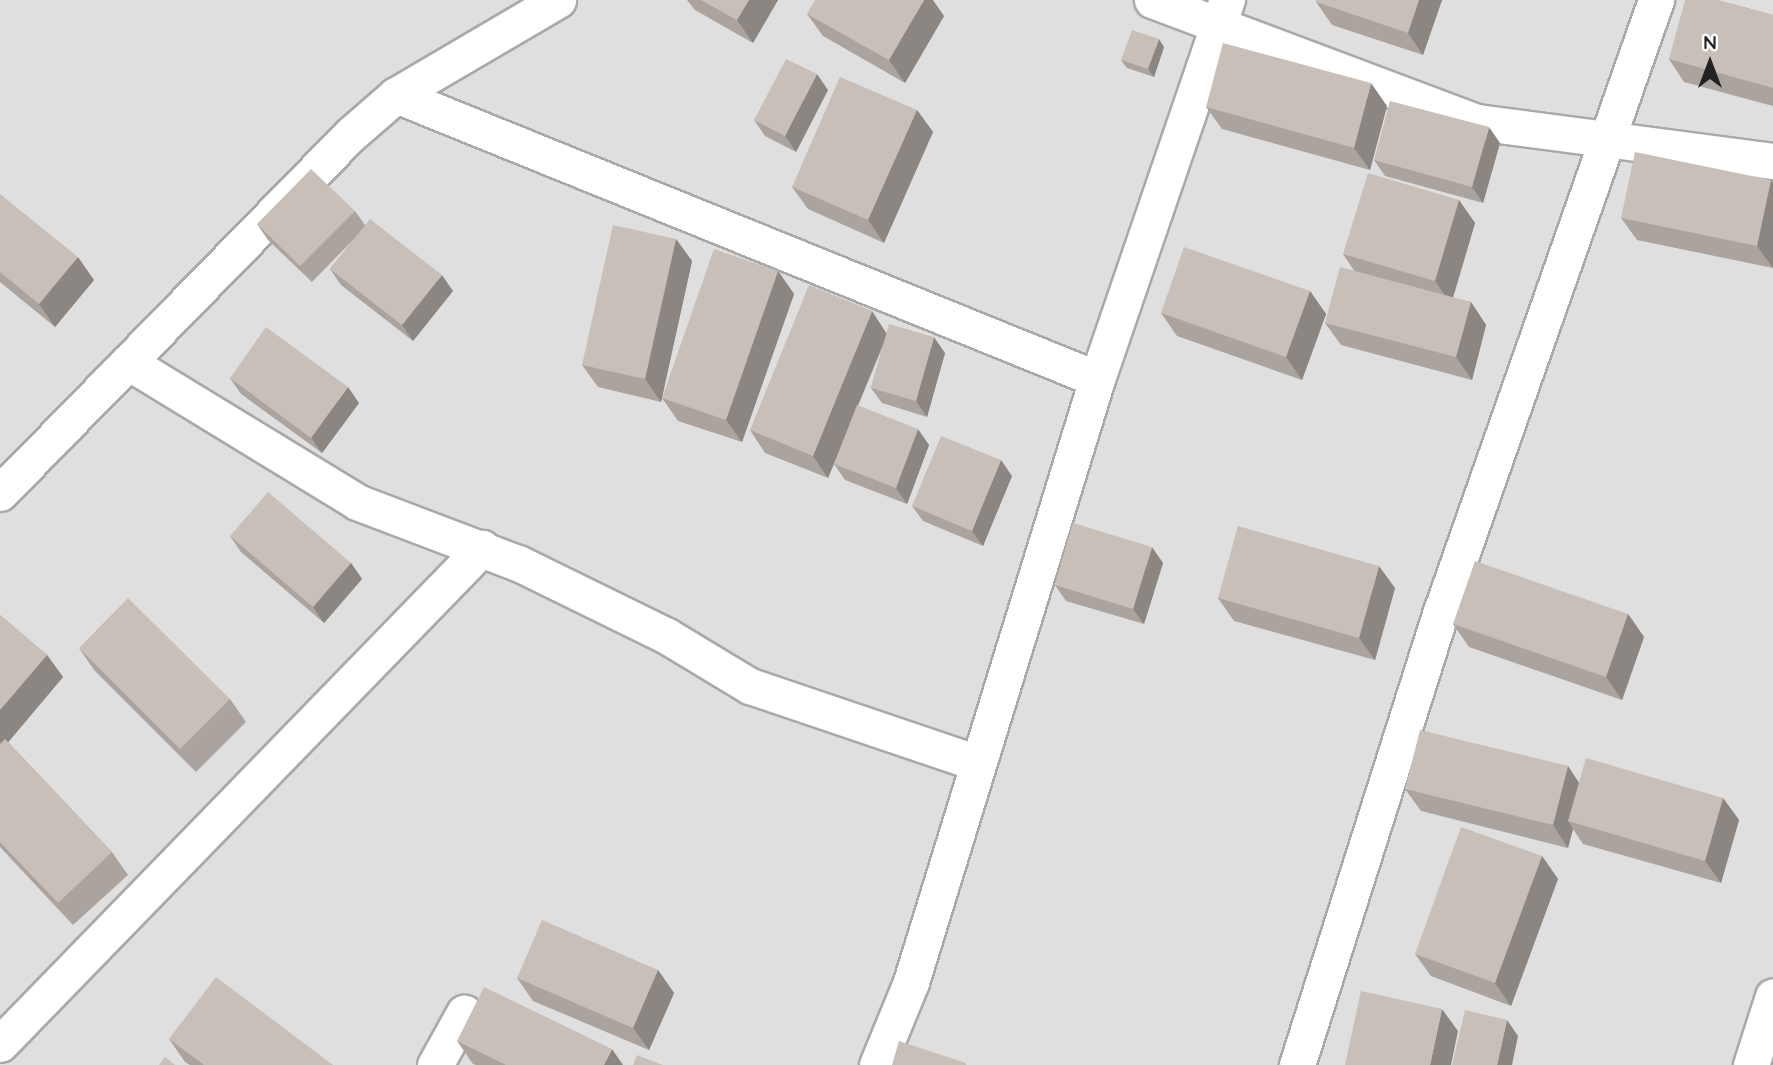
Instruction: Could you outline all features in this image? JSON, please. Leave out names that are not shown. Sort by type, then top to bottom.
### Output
[{"type":"street","points":[[0,493],[396,95],[558,0]]},
{"type":"street","points":[[1152,0],[1223,13],[1476,122],[1610,144],[1773,161]]},
{"type":"street","points":[[1297,1065],[1442,609],[1610,144],[1656,0]]},
{"type":"street","points":[[877,1065],[911,982],[1097,379],[1223,13]]},
{"type":"street","points":[[396,95],[1097,379]]},
{"type":"street","points":[[128,362],[320,484],[482,548],[667,636],[750,686],[978,763]]},
{"type":"street","points":[[0,1044],[482,548]]},
{"type":"street","points":[[1751,1065],[1773,996]]},
{"type":"street","points":[[435,1065],[464,1013]]},
{"type":"shaded area","points":[[0,0],[1773,0],[1773,1065],[0,1065]]},
{"type":"building","points":[[701,0],[749,0],[737,20]]},
{"type":"building","points":[[815,0],[924,0],[889,60],[807,14]]},
{"type":"building","points":[[1316,0],[1419,0],[1408,33]]},
{"type":"building","points":[[1685,0],[1718,0],[1773,15],[1773,88],[1669,59]]},
{"type":"building","points":[[1132,30],[1159,39],[1148,69],[1121,60]]},
{"type":"building","points":[[1223,43],[1371,83],[1354,148],[1206,107]]},
{"type":"building","points":[[786,59],[817,74],[785,136],[754,120]]},
{"type":"building","points":[[840,77],[917,110],[868,220],[792,187]]},
{"type":"building","points":[[1390,101],[1489,127],[1472,187],[1374,160]]},
{"type":"building","points":[[1635,152],[1771,180],[1757,246],[1621,218]]},
{"type":"building","points":[[311,169],[355,211],[300,266],[257,224]]},
{"type":"building","points":[[1368,173],[1459,200],[1435,281],[1343,254]]},
{"type":"building","points":[[0,194],[78,257],[39,304],[0,272]]},
{"type":"building","points":[[370,219],[442,275],[402,325],[330,269]]},
{"type":"building","points":[[613,225],[676,239],[645,379],[582,365]]},
{"type":"building","points":[[1184,247],[1310,291],[1286,357],[1161,313]]},
{"type":"building","points":[[714,249],[778,271],[726,420],[662,398]]},
{"type":"building","points":[[1340,267],[1471,302],[1456,357],[1325,323]]},
{"type":"building","points":[[809,285],[872,311],[813,456],[750,430]]},
{"type":"building","points":[[889,324],[934,337],[916,401],[871,388]]},
{"type":"building","points":[[266,327],[348,387],[311,438],[230,378]]},
{"type":"building","points":[[857,405],[918,429],[896,488],[834,464]]},
{"type":"building","points":[[941,436],[1001,460],[972,531],[912,506]]},
{"type":"building","points":[[268,492],[351,563],[313,607],[230,536]]},
{"type":"building","points":[[1073,523],[1152,547],[1133,609],[1055,585]]},
{"type":"building","points":[[1238,526],[1379,566],[1359,638],[1218,598]]},
{"type":"building","points":[[1475,561],[1628,614],[1606,677],[1453,624]]},
{"type":"building","points":[[128,598],[230,699],[180,749],[79,648]]},
{"type":"building","points":[[0,615],[47,655],[0,710]]},
{"type":"building","points":[[1420,730],[1568,766],[1553,825],[1405,789]]},
{"type":"building","points":[[5,739],[112,852],[58,903],[0,842],[0,744]]},
{"type":"building","points":[[1586,758],[1723,798],[1705,861],[1568,821]]},
{"type":"building","points":[[1461,827],[1542,856],[1495,983],[1415,954]]},
{"type":"building","points":[[542,920],[658,970],[633,1028],[517,978]]},
{"type":"building","points":[[216,977],[333,1065],[204,1065],[169,1039]]},
{"type":"building","points":[[484,987],[612,1049],[604,1065],[506,1065],[457,1041]]},
{"type":"building","points":[[1361,991],[1442,1009],[1430,1065],[1345,1065]]},
{"type":"building","points":[[1465,1010],[1507,1020],[1497,1065],[1452,1065]]},
{"type":"building","points":[[899,1041],[966,1063],[966,1065],[892,1065]]},
{"type":"building","points":[[637,1055],[663,1065],[633,1065]]},
{"type":"building","points":[[165,1057],[175,1065],[159,1065]]}]
